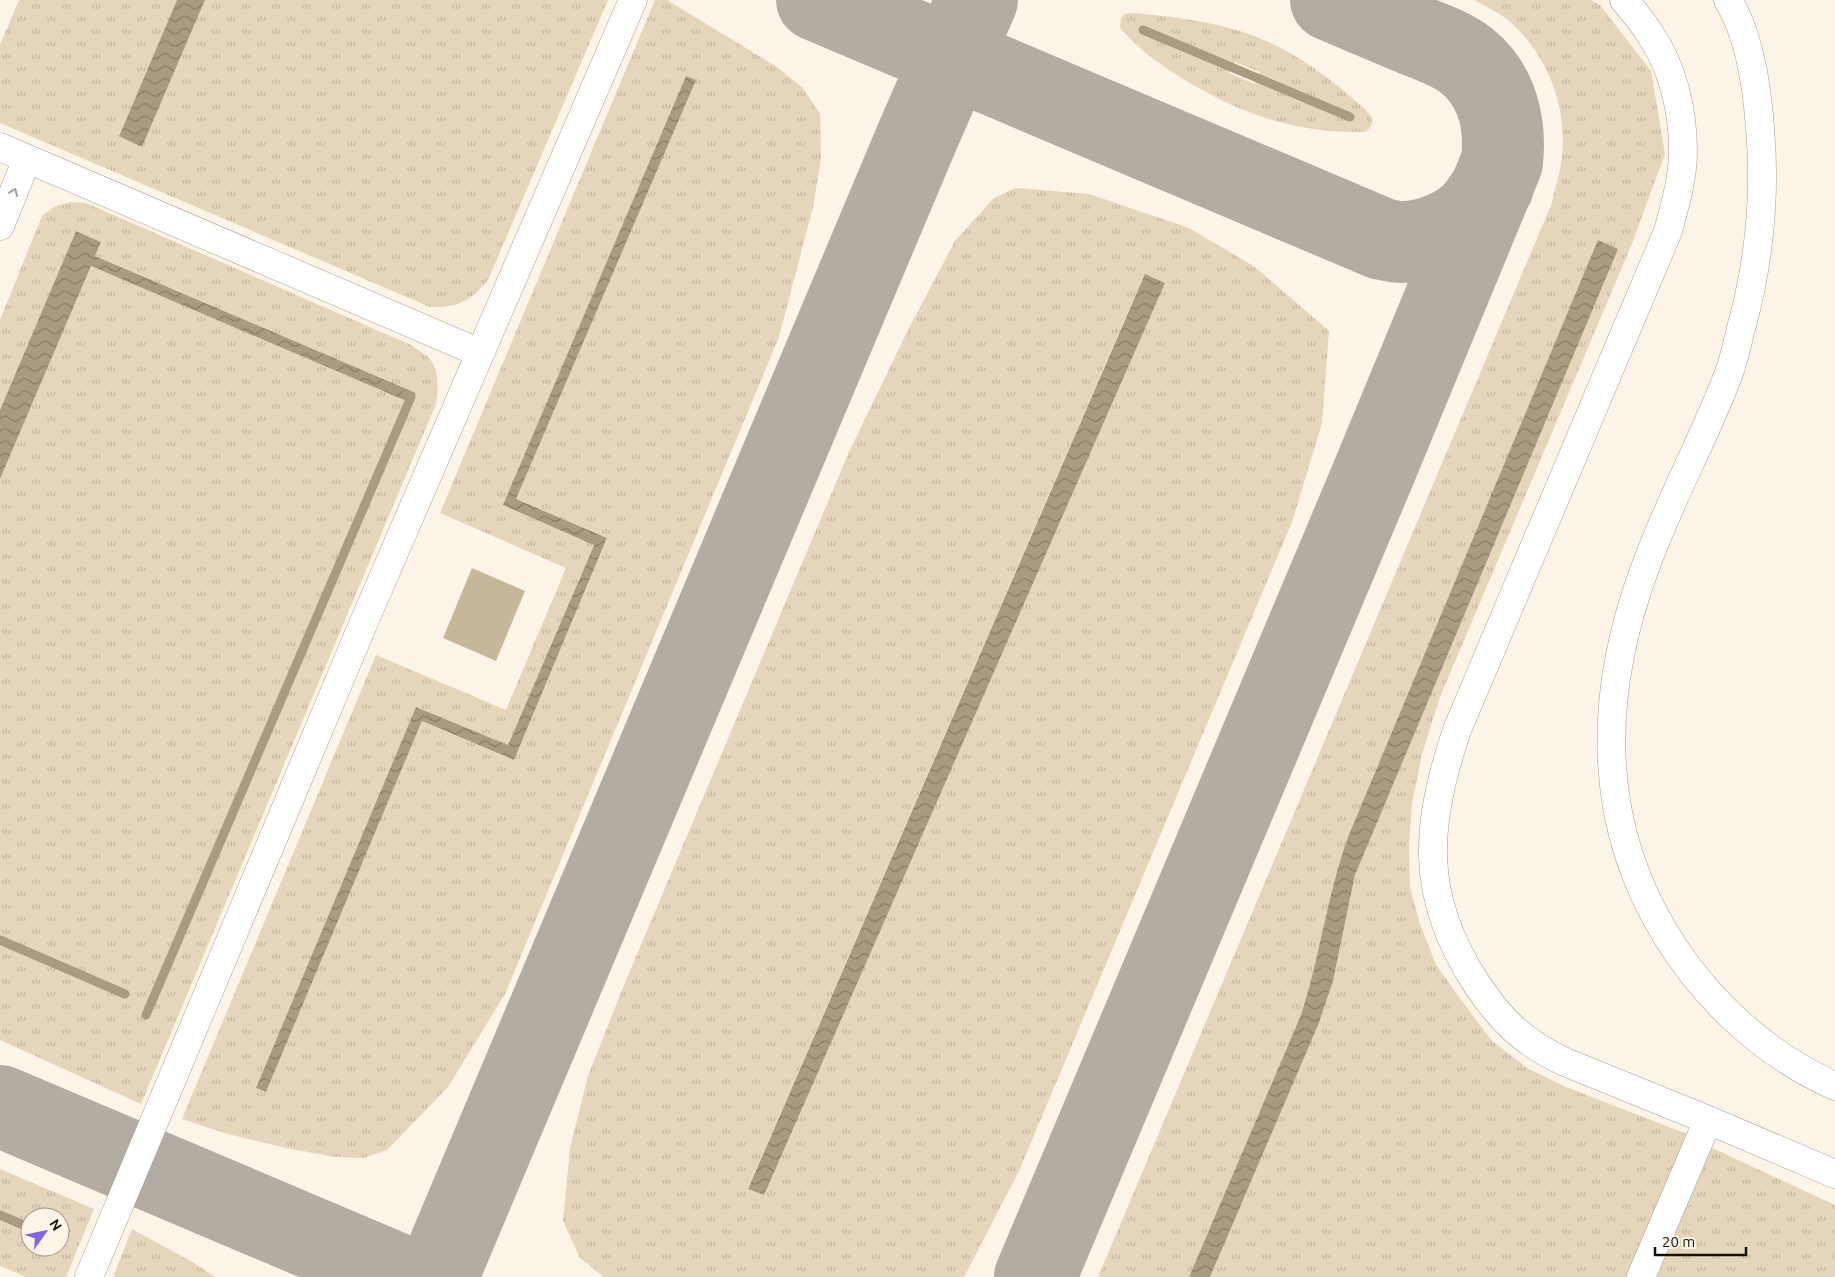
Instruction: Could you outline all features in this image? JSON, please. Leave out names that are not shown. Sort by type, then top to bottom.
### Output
[{"type":"lane","points":[[89,1277],[357,638],[633,0]]},
{"type":"lane","points":[[1624,0],[1651,34],[1671,74],[1680,111],[1683,152],[1678,196],[1668,230],[1457,730],[1444,768],[1436,809],[1432,852],[1434,877],[1441,912],[1451,939],[1484,995],[1504,1020],[1522,1038],[1542,1052],[1565,1062],[1835,1174]]},
{"type":"lane","points":[[1728,0],[1735,12],[1746,43],[1759,116],[1763,158],[1763,195],[1756,260],[1748,305],[1729,371],[1646,566],[1632,608],[1621,652],[1615,691],[1610,734],[1611,766],[1623,838],[1634,870],[1658,922],[1680,958],[1702,986],[1735,1020],[1800,1069],[1835,1086]]},
{"type":"lane","points":[[0,147],[480,353]]},
{"type":"lane","points":[[0,226],[28,158]]},
{"type":"lane","points":[[1641,1277],[1708,1120]]},
{"type":"green space","points":[[19,0],[177,0],[119,135],[142,147],[205,0],[608,0],[488,280],[476,293],[463,302],[448,306],[430,307],[0,123],[0,45]]},
{"type":"green space","points":[[655,0],[667,0],[774,65],[803,88],[820,114],[821,158],[813,207],[779,337],[505,994],[448,1087],[387,1150],[363,1158],[335,1157],[228,1134],[182,1119],[376,655],[506,710],[566,568],[440,513]],"holes":[[[686,76],[696,80],[516,499],[607,539],[514,760],[422,721],[266,1092],[257,1088],[416,707],[508,745],[594,544],[504,505]]]},
{"type":"green space","points":[[1475,0],[1591,0],[1600,5],[1651,71],[1665,154],[1631,246],[1440,697],[1422,754],[1412,803],[1409,847],[1410,887],[1420,924],[1436,965],[1492,1041],[1529,1069],[1566,1087],[1687,1134],[1629,1277],[1210,1277],[1333,981],[1355,876],[1366,847],[1348,837],[1334,881],[1308,993],[1301,1015],[1189,1277],[1098,1277],[1552,203],[1563,149],[1562,128],[1554,88],[1546,69],[1523,35],[1504,17]]},
{"type":"green space","points":[[1133,13],[1204,22],[1261,39],[1305,62],[1346,92],[1371,117],[1371,126],[1365,132],[1340,132],[1294,126],[1252,113],[1209,94],[1161,64],[1127,36],[1120,28],[1121,18],[1125,14]],"holes":[[[1234,62],[1260,72],[1255,84],[1229,73]]]},
{"type":"green space","points":[[1016,188],[1089,194],[1189,228],[1255,267],[1329,331],[1322,423],[1292,522],[1019,1171],[964,1277],[604,1277],[580,1258],[563,1221],[570,1148],[588,1076],[624,985],[849,452],[907,332],[955,241],[994,198]],"holes":[[[1144,275],[764,1195],[748,1188]]]},
{"type":"green space","points":[[70,202],[86,203],[411,345],[432,362],[437,379],[436,404],[141,1104],[0,1040],[0,479],[91,266],[411,403],[416,393],[95,256],[101,242],[76,231],[0,410],[0,320],[42,216],[54,207]]},
{"type":"green space","points":[[1708,1146],[1835,1205],[1835,1277],[1654,1277]]},
{"type":"green space","points":[[0,1169],[94,1209],[66,1277],[26,1277],[0,1266]]},
{"type":"green space","points":[[132,1229],[194,1263],[215,1277],[113,1277]]},
{"type":"water","points":[[177,0],[205,0],[142,147],[119,136]]},
{"type":"water","points":[[686,76],[696,80],[516,499],[607,538],[514,760],[422,721],[266,1092],[256,1088],[416,707],[508,745],[594,545],[503,505]]},
{"type":"water","points":[[76,231],[101,242],[95,256],[416,393],[411,403],[91,266],[0,479],[0,410]]},
{"type":"water","points":[[1598,240],[1618,249],[1355,875],[1333,981],[1318,1025],[1210,1277],[1189,1277],[1301,1015],[1308,993],[1334,881],[1348,837]]},
{"type":"water","points":[[1145,274],[1165,283],[764,1195],[748,1189]]},
{"type":"building","points":[[472,568],[525,591],[496,661],[443,638]]},
{"type":"waterway","points":[[1143,30],[1350,117]]},
{"type":"waterway","points":[[146,1015],[411,397],[406,395]]},
{"type":"waterway","points":[[0,940],[125,994]]},
{"type":"waterway","points":[[0,1215],[20,1224]]},
{"type":"taxiway","points":[[817,0],[1382,239],[1399,242],[1412,241],[1422,240],[1443,233],[1463,222],[1471,215],[1493,186]]},
{"type":"taxiway","points":[[437,1277],[918,135],[977,0]]},
{"type":"taxiway","points":[[1035,1277],[1374,472],[1502,162],[1503,134],[1498,107],[1493,94],[1478,71],[1461,56],[1447,49],[1331,0]]},
{"type":"taxiway","points":[[0,1106],[404,1277]]}]
